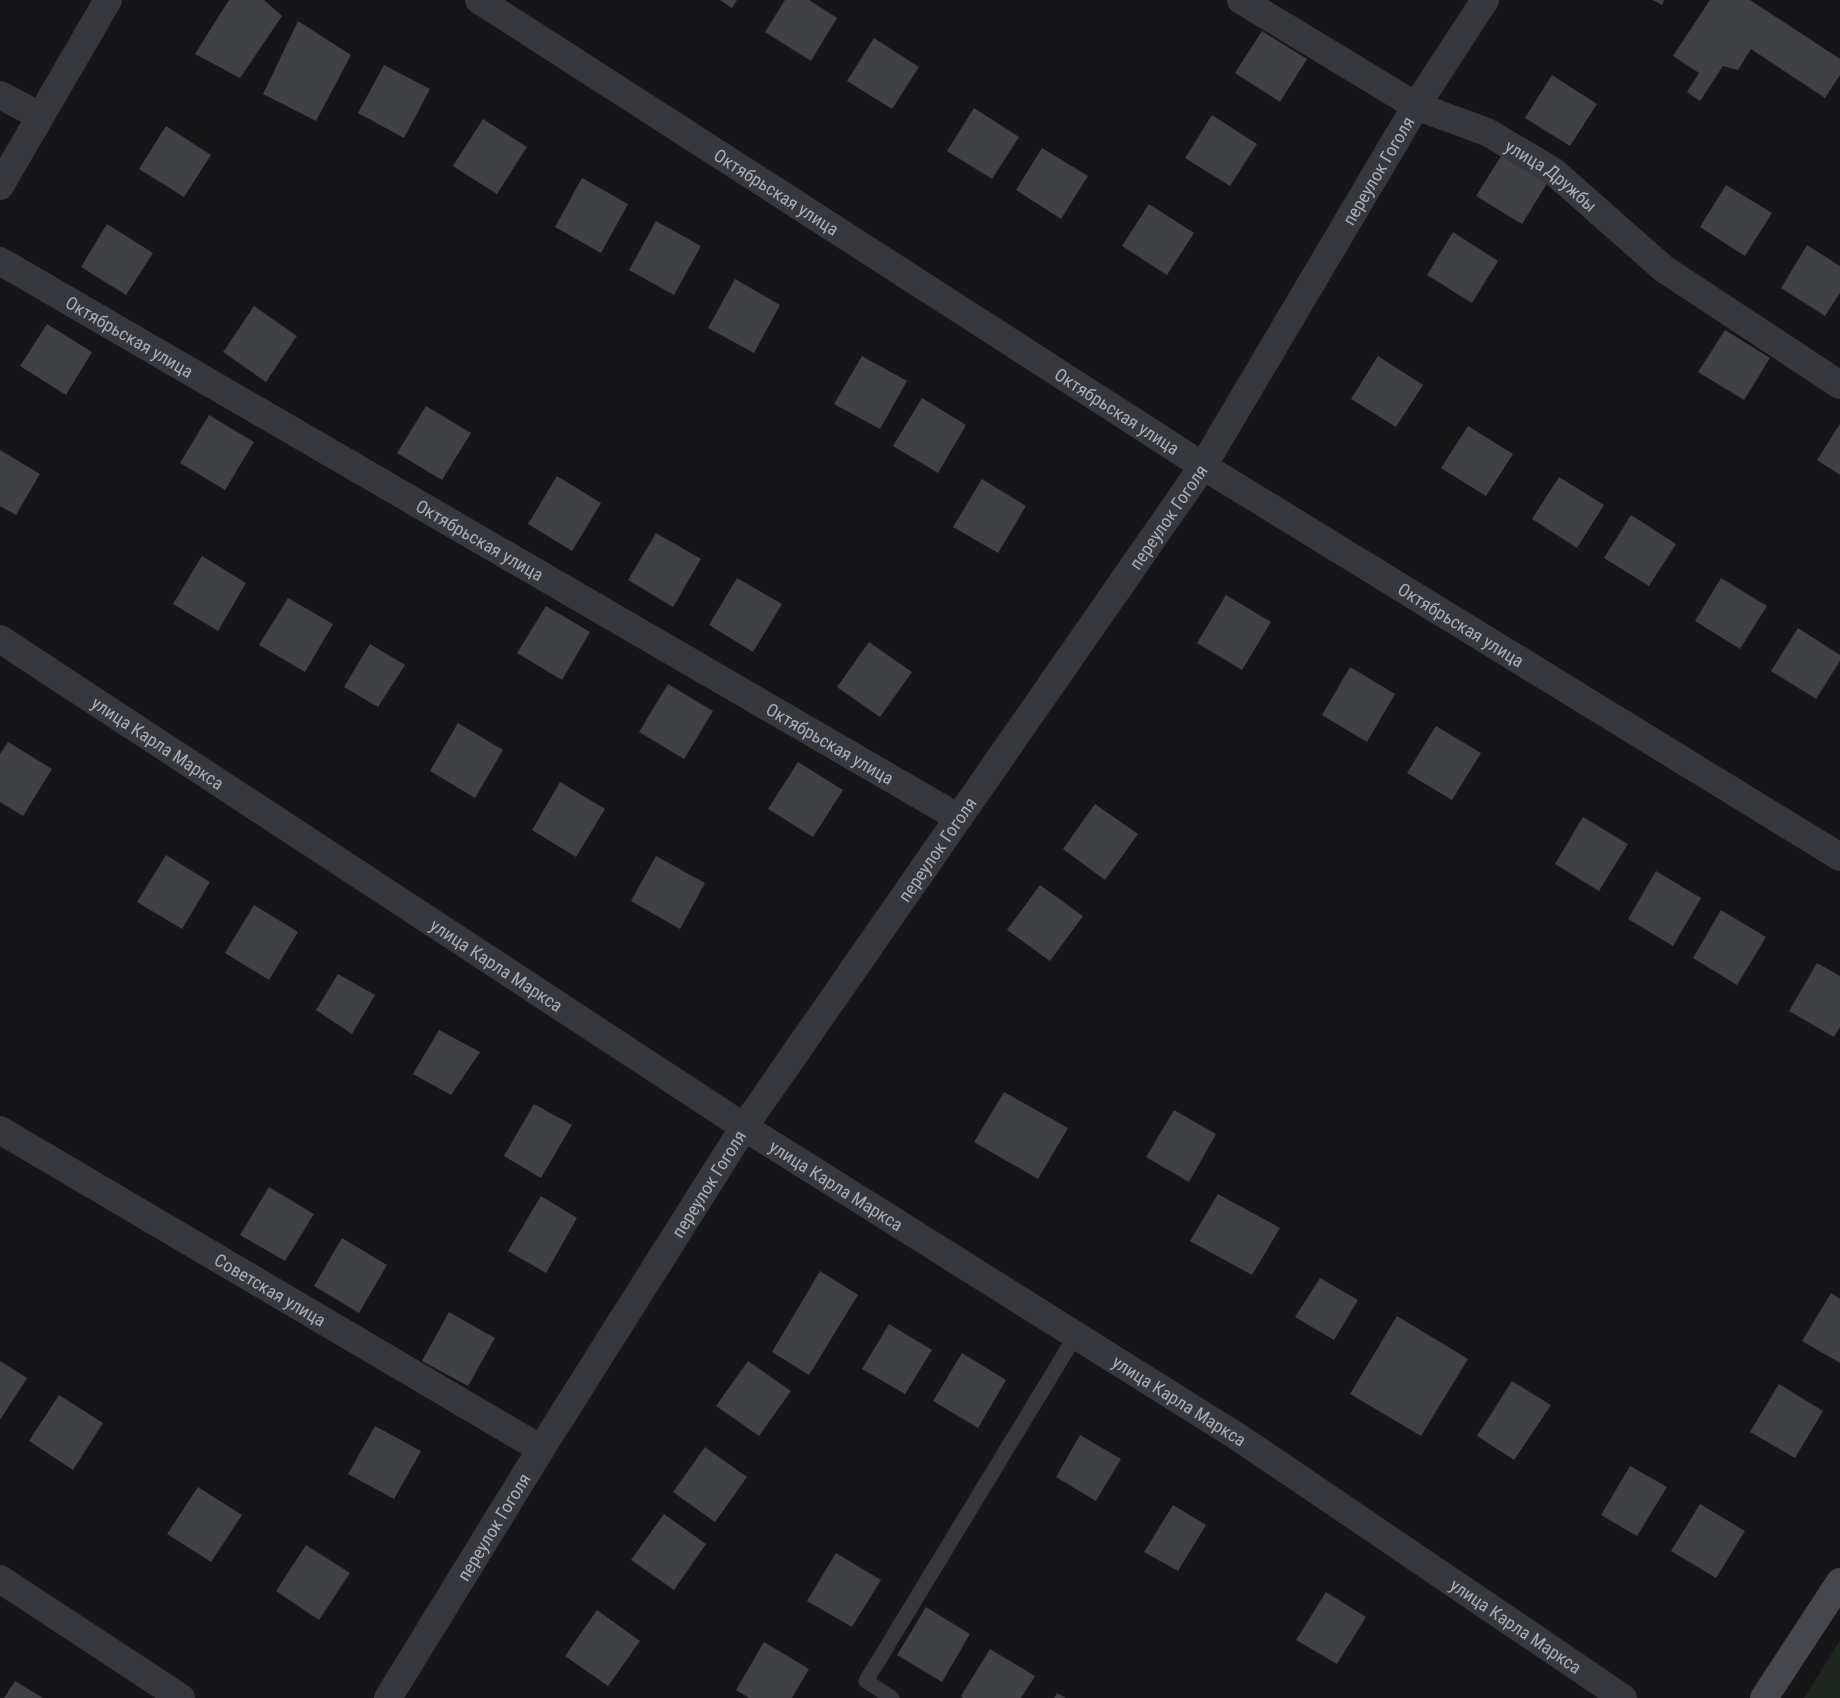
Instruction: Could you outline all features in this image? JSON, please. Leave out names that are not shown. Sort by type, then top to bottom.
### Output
[{"type":"main road","points":[[1764,1698],[1840,1582]]},
{"type":"street","points":[[0,186],[108,0]]},
{"type":"street","name":"Октябрьская улица","points":[[479,0],[1203,466],[1840,857]]},
{"type":"street","name":"улица Дружбы","points":[[1241,0],[1416,106],[1487,132],[1552,171],[1664,268],[1840,385]]},
{"type":"street","name":"переулок Гоголя","points":[[388,1698],[744,1127],[1203,466],[1416,106],[1485,0]]},
{"type":"street","points":[[0,95],[40,116]]},
{"type":"street","name":"Октябрьская улица","points":[[0,261],[959,818]]},
{"type":"street","name":"улица Карла Маркса","points":[[0,639],[744,1127],[1241,1439],[1623,1698]]},
{"type":"street","name":"Советская улица","points":[[0,1130],[542,1449]]},
{"type":"street","points":[[0,1579],[181,1698]]},
{"type":"lane","points":[[892,1698],[866,1681],[1076,1335]]},
{"type":"shaded area","points":[[1840,1640],[1840,1698],[1804,1698]]},
{"type":"building","points":[[229,0],[264,0],[282,16],[240,78],[195,54]]},
{"type":"building","points":[[720,0],[737,0],[732,8]]},
{"type":"building","points":[[785,0],[809,0],[837,18],[811,61],[765,32]]},
{"type":"building","points":[[1653,0],[1664,0],[1662,5]]},
{"type":"building","points":[[1710,0],[1750,0],[1840,59],[1840,75],[1825,98],[1751,49],[1738,70],[1723,66],[1700,101],[1687,92],[1699,73],[1673,56]]},
{"type":"building","points":[[298,21],[351,55],[316,121],[263,94]]},
{"type":"building","points":[[1262,31],[1307,59],[1280,102],[1235,73]]},
{"type":"building","points":[[874,38],[919,67],[892,109],[847,81]]},
{"type":"building","points":[[384,65],[430,89],[404,138],[358,113]]},
{"type":"building","points":[[1552,75],[1597,104],[1570,146],[1525,118]]},
{"type":"building","points":[[974,108],[1019,137],[992,179],[947,151]]},
{"type":"building","points":[[1212,115],[1257,144],[1230,186],[1185,158]]},
{"type":"building","points":[[483,119],[527,147],[497,194],[453,166]]},
{"type":"building","points":[[166,126],[211,155],[184,197],[139,169]]},
{"type":"building","points":[[1042,148],[1088,176],[1061,219],[1016,190]]},
{"type":"building","points":[[1503,153],[1548,182],[1522,224],[1476,196]]},
{"type":"building","points":[[582,178],[628,204],[601,253],[555,227]]},
{"type":"building","points":[[1726,185],[1772,213],[1745,256],[1700,227]]},
{"type":"building","points":[[1149,204],[1194,233],[1167,275],[1122,246]]},
{"type":"building","points":[[656,221],[701,246],[674,295],[629,270]]},
{"type":"building","points":[[107,224],[153,253],[126,295],[81,267]]},
{"type":"building","points":[[1453,232],[1498,261],[1472,303],[1427,275]]},
{"type":"building","points":[[1807,245],[1840,266],[1840,293],[1825,316],[1781,288]]},
{"type":"building","points":[[735,279],[780,305],[754,353],[708,328]]},
{"type":"building","points":[[254,306],[297,336],[266,382],[223,352]]},
{"type":"building","points":[[47,324],[92,352],[66,395],[20,366]]},
{"type":"building","points":[[1725,330],[1770,358],[1744,400],[1698,372]]},
{"type":"building","points":[[862,356],[907,381],[880,429],[834,404]]},
{"type":"building","points":[[1378,356],[1423,385],[1396,427],[1351,399]]},
{"type":"building","points":[[922,398],[966,425],[938,473],[893,446]]},
{"type":"building","points":[[426,406],[471,433],[442,480],[397,453]]},
{"type":"building","points":[[209,415],[254,442],[225,490],[180,463]]},
{"type":"building","points":[[1840,424],[1840,475],[1817,460]]},
{"type":"building","points":[[1468,426],[1513,454],[1486,496],[1441,468]]},
{"type":"building","points":[[0,450],[40,474],[16,515],[0,506]]},
{"type":"building","points":[[557,476],[601,503],[572,551],[528,524]]},
{"type":"building","points":[[1559,477],[1604,505],[1577,548],[1532,519]]},
{"type":"building","points":[[982,479],[1026,506],[998,553],[953,527]]},
{"type":"building","points":[[1631,515],[1676,544],[1649,586],[1604,558]]},
{"type":"building","points":[[656,533],[701,559],[673,607],[628,580]]},
{"type":"building","points":[[202,556],[246,583],[218,631],[173,604]]},
{"type":"building","points":[[737,578],[782,604],[753,652],[709,625]]},
{"type":"building","points":[[1721,578],[1767,606],[1740,649],[1695,621]]},
{"type":"building","points":[[1226,595],[1271,622],[1242,670],[1197,643]]},
{"type":"building","points":[[288,598],[333,624],[305,672],[259,645]]},
{"type":"building","points":[[546,606],[590,632],[562,680],[517,653]]},
{"type":"building","points":[[1798,628],[1840,655],[1840,661],[1816,699],[1771,671]]},
{"type":"building","points":[[869,642],[912,672],[880,717],[837,687]]},
{"type":"building","points":[[370,644],[405,665],[378,707],[344,687]]},
{"type":"building","points":[[1350,667],[1395,694],[1367,742],[1322,715]]},
{"type":"building","points":[[668,684],[713,711],[684,759],[639,732]]},
{"type":"building","points":[[458,723],[503,750],[475,798],[430,771]]},
{"type":"building","points":[[1436,726],[1481,753],[1452,800],[1407,773]]},
{"type":"building","points":[[8,742],[52,769],[23,816],[0,802],[0,754]]},
{"type":"building","points":[[798,762],[843,790],[813,837],[768,809]]},
{"type":"building","points":[[560,782],[605,809],[576,857],[532,830]]},
{"type":"building","points":[[1095,804],[1138,834],[1105,880],[1063,849]]},
{"type":"building","points":[[1583,817],[1628,844],[1599,891],[1555,864]]},
{"type":"building","points":[[166,855],[210,882],[182,929],[137,902]]},
{"type":"building","points":[[656,856],[705,883],[680,929],[631,901]]},
{"type":"building","points":[[1656,871],[1701,898],[1673,946],[1628,919]]},
{"type":"building","points":[[1040,885],[1083,916],[1050,961],[1007,930]]},
{"type":"building","points":[[254,905],[298,932],[269,980],[225,953]]},
{"type":"building","points":[[1721,910],[1766,937],[1737,985],[1693,958]]},
{"type":"building","points":[[1817,963],[1840,976],[1840,1027],[1834,1037],[1789,1011]]},
{"type":"building","points":[[338,974],[375,995],[352,1034],[316,1010]]},
{"type":"building","points":[[439,1030],[480,1052],[451,1095],[413,1074]]},
{"type":"building","points":[[1004,1092],[1068,1128],[1038,1179],[974,1142]]},
{"type":"building","points":[[534,1104],[572,1125],[541,1178],[504,1156]]},
{"type":"building","points":[[1174,1110],[1216,1134],[1189,1182],[1146,1157]]},
{"type":"building","points":[[269,1187],[314,1214],[285,1261],[240,1235]]},
{"type":"building","points":[[1218,1194],[1280,1228],[1252,1275],[1190,1241]]},
{"type":"building","points":[[541,1196],[577,1218],[546,1273],[508,1251]]},
{"type":"building","points":[[342,1238],[387,1265],[359,1313],[314,1286]]},
{"type":"building","points":[[820,1271],[858,1295],[809,1375],[772,1352]]},
{"type":"building","points":[[1320,1278],[1358,1300],[1334,1340],[1295,1317]]},
{"type":"building","points":[[1831,1293],[1840,1299],[1840,1363],[1802,1341]]},
{"type":"building","points":[[449,1312],[495,1338],[468,1386],[422,1361]]},
{"type":"building","points":[[1397,1316],[1468,1359],[1421,1436],[1350,1394]]},
{"type":"building","points":[[889,1324],[932,1350],[905,1394],[862,1369]]},
{"type":"building","points":[[962,1353],[1006,1380],[978,1428],[933,1401]]},
{"type":"building","points":[[0,1361],[27,1378],[0,1420]]},
{"type":"building","points":[[748,1361],[791,1391],[759,1436],[716,1406]]},
{"type":"building","points":[[1512,1381],[1551,1405],[1514,1460],[1477,1436]]},
{"type":"building","points":[[1779,1384],[1823,1411],[1795,1458],[1750,1432]]},
{"type":"building","points":[[59,1395],[103,1423],[73,1470],[29,1441]]},
{"type":"building","points":[[375,1426],[421,1451],[394,1499],[348,1474]]},
{"type":"building","points":[[1080,1435],[1121,1459],[1096,1501],[1056,1477]]},
{"type":"building","points":[[705,1447],[747,1477],[715,1522],[673,1492]]},
{"type":"building","points":[[1630,1466],[1667,1487],[1637,1536],[1601,1515]]},
{"type":"building","points":[[198,1487],[242,1515],[211,1562],[167,1534]]},
{"type":"building","points":[[1700,1504],[1745,1531],[1716,1578],[1671,1551]]},
{"type":"building","points":[[1173,1505],[1206,1525],[1178,1571],[1144,1552]]},
{"type":"building","points":[[664,1514],[706,1544],[674,1590],[631,1560]]},
{"type":"building","points":[[306,1545],[350,1573],[319,1620],[276,1591]]},
{"type":"building","points":[[836,1553],[881,1580],[852,1627],[807,1601]]},
{"type":"building","points":[[1326,1592],[1366,1617],[1337,1664],[1296,1640]]},
{"type":"building","points":[[926,1607],[970,1634],[942,1682],[897,1655]]},
{"type":"building","points":[[597,1610],[640,1641],[608,1686],[565,1656]]},
{"type":"building","points":[[764,1642],[809,1669],[792,1698],[749,1698],[736,1690]]},
{"type":"building","points":[[990,1649],[1035,1676],[1021,1698],[963,1698],[961,1696]]},
{"type":"building","points":[[15,1681],[43,1698],[4,1698]]},
{"type":"building","points":[[1057,1693],[1066,1698],[1054,1698]]}]
